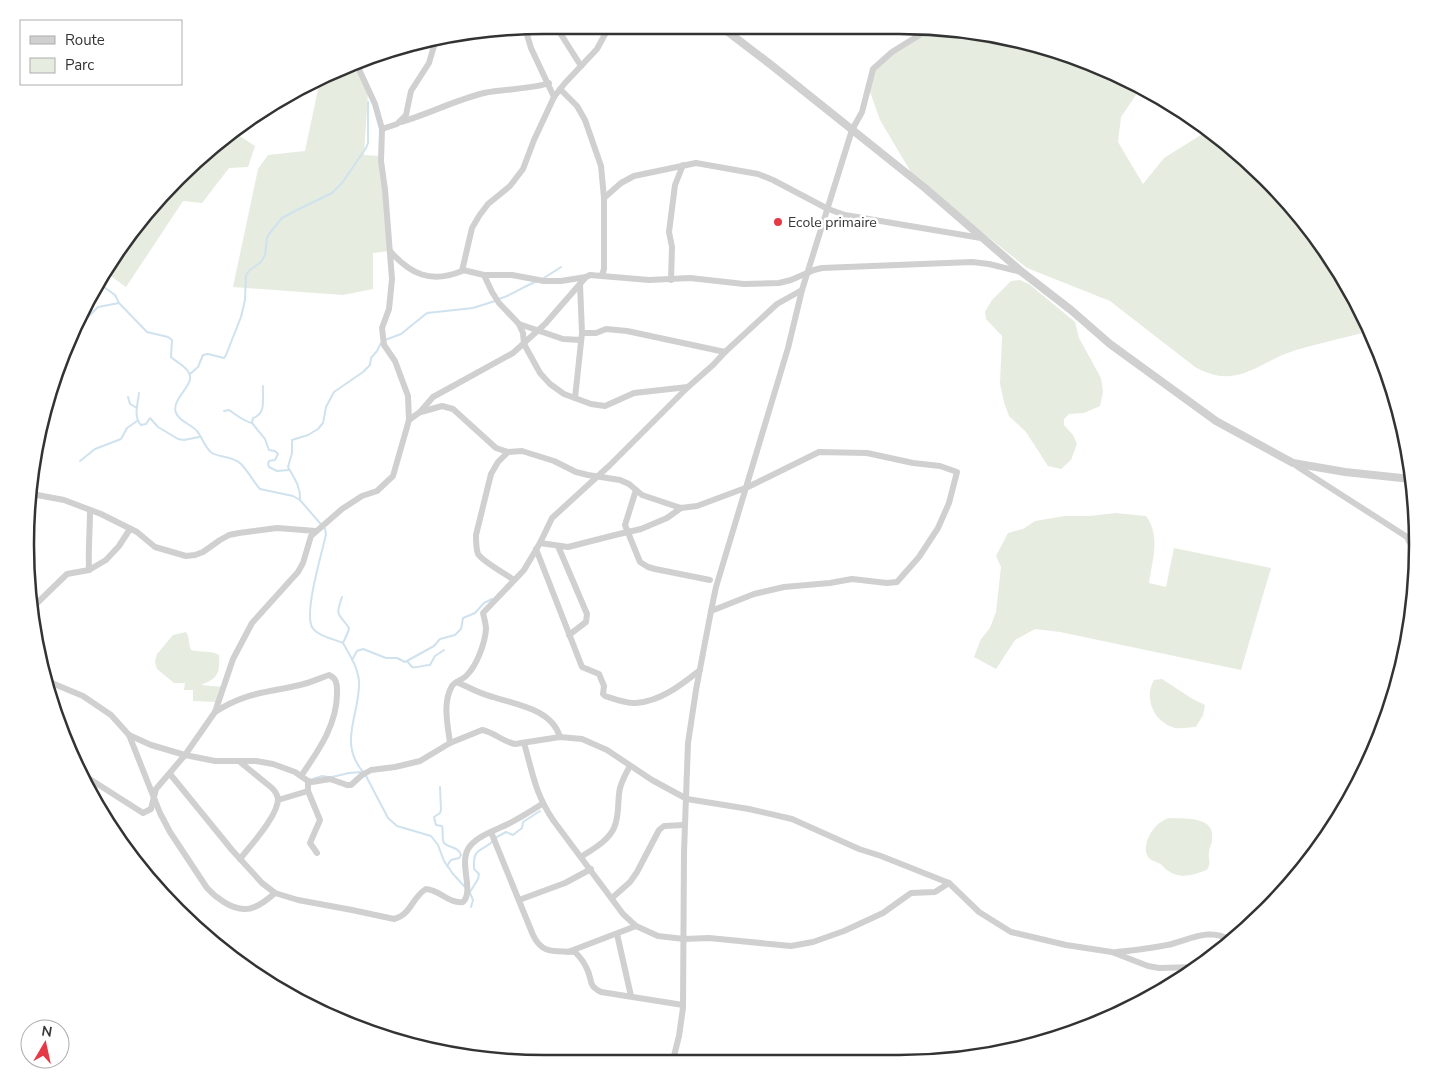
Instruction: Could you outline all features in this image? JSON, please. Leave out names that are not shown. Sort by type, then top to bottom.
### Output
[{"type":"street","points":[[561,34],[581,66]]},
{"type":"street","points":[[463,270],[472,228],[488,204],[510,186],[523,169],[554,97],[597,49],[605,34]]},
{"type":"street","points":[[730,34],[925,188],[981,238],[1071,310],[1110,344],[1193,406],[1216,421],[1293,463],[1298,468],[1407,536],[1409,540]]},
{"type":"street","points":[[527,35],[531,48],[554,97]]},
{"type":"street","points":[[674,1055],[683,1004],[684,825],[687,799],[688,743],[716,587],[748,487],[788,348],[807,273],[852,130],[862,112],[873,69],[892,52],[920,35]]},
{"type":"street","points":[[401,122],[408,111],[411,91],[429,63],[434,46]]},
{"type":"street","points":[[92,781],[143,813],[152,806],[156,789],[185,755],[215,712],[233,659],[252,623],[298,572],[303,563],[311,536],[342,509],[362,496],[377,491],[393,476],[408,420],[408,396],[395,361],[384,344],[382,328],[389,309],[392,280],[386,190],[381,161],[382,129],[375,104],[359,69]]},
{"type":"street","points":[[382,129],[421,116],[461,99],[506,89],[549,83]]},
{"type":"street","points":[[560,89],[577,106],[585,120],[601,166],[604,198],[604,268],[602,275]]},
{"type":"street","points":[[604,198],[630,178],[696,163],[758,174],[828,209],[854,217],[981,238]]},
{"type":"street","points":[[671,280],[672,247],[669,232],[675,185],[683,165]]},
{"type":"street","points":[[389,250],[402,264],[418,274],[436,276],[459,273],[463,270],[484,275],[512,275],[544,281],[561,281],[595,274],[649,280],[690,278],[744,284],[779,283],[822,268],[972,262],[1022,272]]},
{"type":"street","points":[[484,275],[499,303],[519,324],[523,333],[524,344],[540,374],[564,394],[591,404],[605,406],[634,393],[688,387]]},
{"type":"street","points":[[408,420],[420,412],[433,397],[513,354],[538,331],[586,277]]},
{"type":"street","points":[[574,398],[582,337],[580,284]]},
{"type":"street","points":[[450,744],[446,709],[451,689],[468,674],[479,652],[485,636],[486,626],[483,614],[488,606],[524,570],[552,518],[597,477],[725,352],[778,304],[802,290]]},
{"type":"street","points":[[519,324],[562,338],[582,337],[606,329],[627,331],[725,352]]},
{"type":"street","points":[[420,412],[442,406],[453,409],[496,448],[508,452],[522,451],[554,461],[576,472],[620,480],[629,484],[642,495],[681,508],[696,506],[748,487],[819,452],[867,453],[913,463],[940,466],[957,472],[949,503],[938,528],[920,557],[897,582],[887,583],[852,579],[784,587],[754,594],[711,611]]},
{"type":"street","points":[[508,452],[498,462],[491,474],[476,535],[476,545],[478,554],[482,559],[514,580]]},
{"type":"street","points":[[1293,463],[1345,472],[1405,477]]},
{"type":"street","points":[[636,490],[625,525],[640,562],[648,567],[710,580]]},
{"type":"street","points":[[36,495],[64,500],[90,510],[137,532],[155,547],[186,556],[203,552],[229,535],[277,528],[316,531]]},
{"type":"street","points":[[540,543],[568,547],[628,532],[667,518],[681,508]]},
{"type":"street","points":[[89,570],[90,510]]},
{"type":"street","points":[[37,602],[67,574],[89,570],[106,560],[114,553],[130,529]]},
{"type":"street","points":[[558,546],[587,614],[586,622],[569,635]]},
{"type":"street","points":[[536,549],[582,668],[597,672],[604,686],[603,694],[605,696],[635,703],[659,697],[675,689],[700,670]]},
{"type":"street","points":[[215,712],[233,701],[250,695],[301,685],[329,675],[332,676],[335,679],[337,689],[336,712],[328,733],[301,776]]},
{"type":"street","points":[[457,682],[492,697],[540,713],[555,725],[560,737]]},
{"type":"street","points":[[53,684],[89,700],[111,715],[129,735],[153,796],[170,832],[213,895],[244,910],[266,901],[274,894]]},
{"type":"street","points":[[129,735],[164,750],[185,755],[215,760],[256,761],[273,764],[295,772],[308,781],[330,779],[351,785],[371,770],[420,761],[450,744],[482,730],[488,731],[509,743],[524,743],[560,737],[582,739],[607,750],[658,784],[687,799],[749,809],[792,819],[859,849],[949,882],[979,912],[1011,932],[1066,945],[1112,952],[1140,964],[1159,968],[1183,968]]},
{"type":"street","points":[[524,743],[534,784],[542,804],[623,914],[636,926],[658,936],[684,939],[709,938],[791,946],[813,942],[844,931],[883,913],[911,893],[935,892],[949,882]]},
{"type":"street","points":[[240,762],[272,788],[276,792],[278,800],[271,817],[240,858]]},
{"type":"street","points":[[581,857],[598,845],[615,827],[619,810],[620,789],[630,766]]},
{"type":"street","points":[[170,774],[240,858],[274,894],[394,919],[400,918],[411,909],[415,898],[426,889],[435,890],[451,900],[463,902],[467,898],[464,864],[470,846],[491,832],[509,824],[542,804]]},
{"type":"street","points":[[308,781],[308,791],[320,820],[310,842],[317,853]]},
{"type":"street","points":[[278,800],[308,791]]},
{"type":"street","points":[[612,898],[630,882],[637,872],[659,830],[664,826],[684,825]]},
{"type":"street","points":[[491,832],[539,946],[556,952],[575,952],[588,970],[594,988],[610,994],[683,1004]]},
{"type":"street","points":[[519,900],[564,883],[591,869]]},
{"type":"street","points":[[567,952],[636,926]]},
{"type":"street","points":[[617,934],[631,996]]},
{"type":"street","points":[[1112,952],[1170,945],[1185,939],[1207,935],[1219,934],[1225,937]]},
{"type":"green space","points":[[923,35],[965,38],[1031,51],[1063,61],[1137,93],[1121,117],[1118,142],[1143,184],[1164,158],[1202,134],[1235,160],[1283,208],[1304,234],[1341,289],[1363,333],[1296,350],[1236,375],[1210,374],[1195,367],[1110,301],[1027,268],[915,179],[880,120],[869,89],[874,70],[894,53]]},
{"type":"green space","points":[[351,72],[360,72],[368,92],[364,155],[381,156],[388,189],[390,251],[373,253],[373,289],[343,295],[233,287],[258,169],[268,155],[305,151],[319,86]]},
{"type":"green space","points":[[239,136],[255,146],[248,167],[229,168],[202,203],[183,201],[126,287],[111,276],[139,234],[160,208],[208,160]]},
{"type":"green space","points":[[1020,280],[1029,284],[1075,322],[1079,338],[1101,378],[1103,392],[1100,406],[1084,413],[1069,414],[1064,419],[1064,425],[1073,435],[1077,444],[1071,460],[1061,469],[1048,466],[1026,432],[1009,416],[1000,384],[1002,336],[986,319],[985,312],[992,300],[1011,281]]},
{"type":"green space","points":[[1115,513],[1146,516],[1151,524],[1154,549],[1149,583],[1166,587],[1174,548],[1271,568],[1241,670],[1060,632],[1035,629],[1015,640],[996,669],[974,657],[981,639],[990,628],[996,612],[1001,567],[996,556],[1008,533],[1023,529],[1035,521],[1065,516]]},
{"type":"green space","points":[[186,632],[191,650],[219,655],[217,674],[211,680],[201,685],[223,687],[218,702],[193,701],[193,690],[184,690],[185,683],[174,683],[157,669],[155,662],[157,654],[173,635]]},
{"type":"green space","points":[[1162,679],[1205,705],[1203,715],[1196,727],[1175,728],[1157,716],[1151,702],[1151,687],[1154,680]]},
{"type":"green space","points":[[1170,818],[1198,820],[1209,827],[1212,832],[1212,840],[1207,870],[1192,875],[1177,875],[1148,857],[1146,845],[1151,833],[1160,823]]},
{"type":"waterway","points":[[190,374],[198,367],[203,355],[208,354],[224,358],[226,355],[241,317],[245,300],[246,275],[261,262],[265,255],[269,234],[282,218],[332,193],[342,183],[366,148],[368,143],[368,102]]},
{"type":"waterway","points":[[544,278],[561,267]]},
{"type":"waterway","points":[[499,299],[535,282]]},
{"type":"waterway","points":[[103,287],[115,295],[119,303],[147,332],[168,337],[172,340],[171,357],[190,374],[188,385],[175,407],[180,419],[197,431],[212,453],[238,461],[260,489],[293,496],[300,500],[325,529],[326,534],[312,596],[310,619],[312,627],[318,633],[343,643],[356,669],[359,686],[351,740],[352,751],[363,772]]},
{"type":"waterway","points":[[385,340],[401,334],[427,313],[473,308],[495,301]]},
{"type":"waterway","points":[[87,318],[98,307],[119,303]]},
{"type":"waterway","points":[[300,500],[298,487],[288,467],[292,453],[292,440],[308,435],[318,429],[323,423],[326,407],[334,392],[370,365],[371,358],[381,343]]},
{"type":"waterway","points":[[263,386],[262,409],[253,418],[252,423],[265,439],[269,450],[275,451],[278,454],[275,460],[269,461],[269,467],[277,471],[289,470]]},
{"type":"waterway","points":[[139,393],[137,418],[141,425],[146,424],[150,418],[158,427],[178,439],[184,440],[199,437]]},
{"type":"waterway","points":[[128,397],[130,404],[137,408]]},
{"type":"waterway","points":[[224,411],[229,410],[243,420],[252,423]]},
{"type":"waterway","points":[[80,461],[95,449],[121,439],[127,428],[137,421]]},
{"type":"waterway","points":[[342,597],[338,611],[349,628],[343,643]]},
{"type":"waterway","points":[[352,660],[357,651],[363,649],[386,658],[397,658],[405,662],[434,646],[440,639],[455,635],[461,629],[463,618],[475,613],[484,603],[492,599]]},
{"type":"waterway","points":[[407,661],[412,667],[430,665],[435,656],[444,650]]},
{"type":"waterway","points":[[332,777],[362,772]]},
{"type":"waterway","points":[[313,779],[322,776],[328,777]]},
{"type":"waterway","points":[[366,776],[388,818],[397,826],[431,836],[438,845],[444,861],[465,887]]},
{"type":"waterway","points":[[440,787],[441,810],[434,817],[436,825],[442,826],[444,843],[458,850],[461,855],[459,858],[451,860],[447,866]]},
{"type":"waterway","points":[[495,838],[506,832],[513,835],[522,828],[523,822],[540,811]]},
{"type":"waterway","points":[[470,892],[479,874],[474,869],[476,854],[492,842]]},
{"type":"waterway","points":[[470,893],[473,900],[471,907]]},
{"type":"place","name":"Ecole primaire","points":[[778,222]]}]
